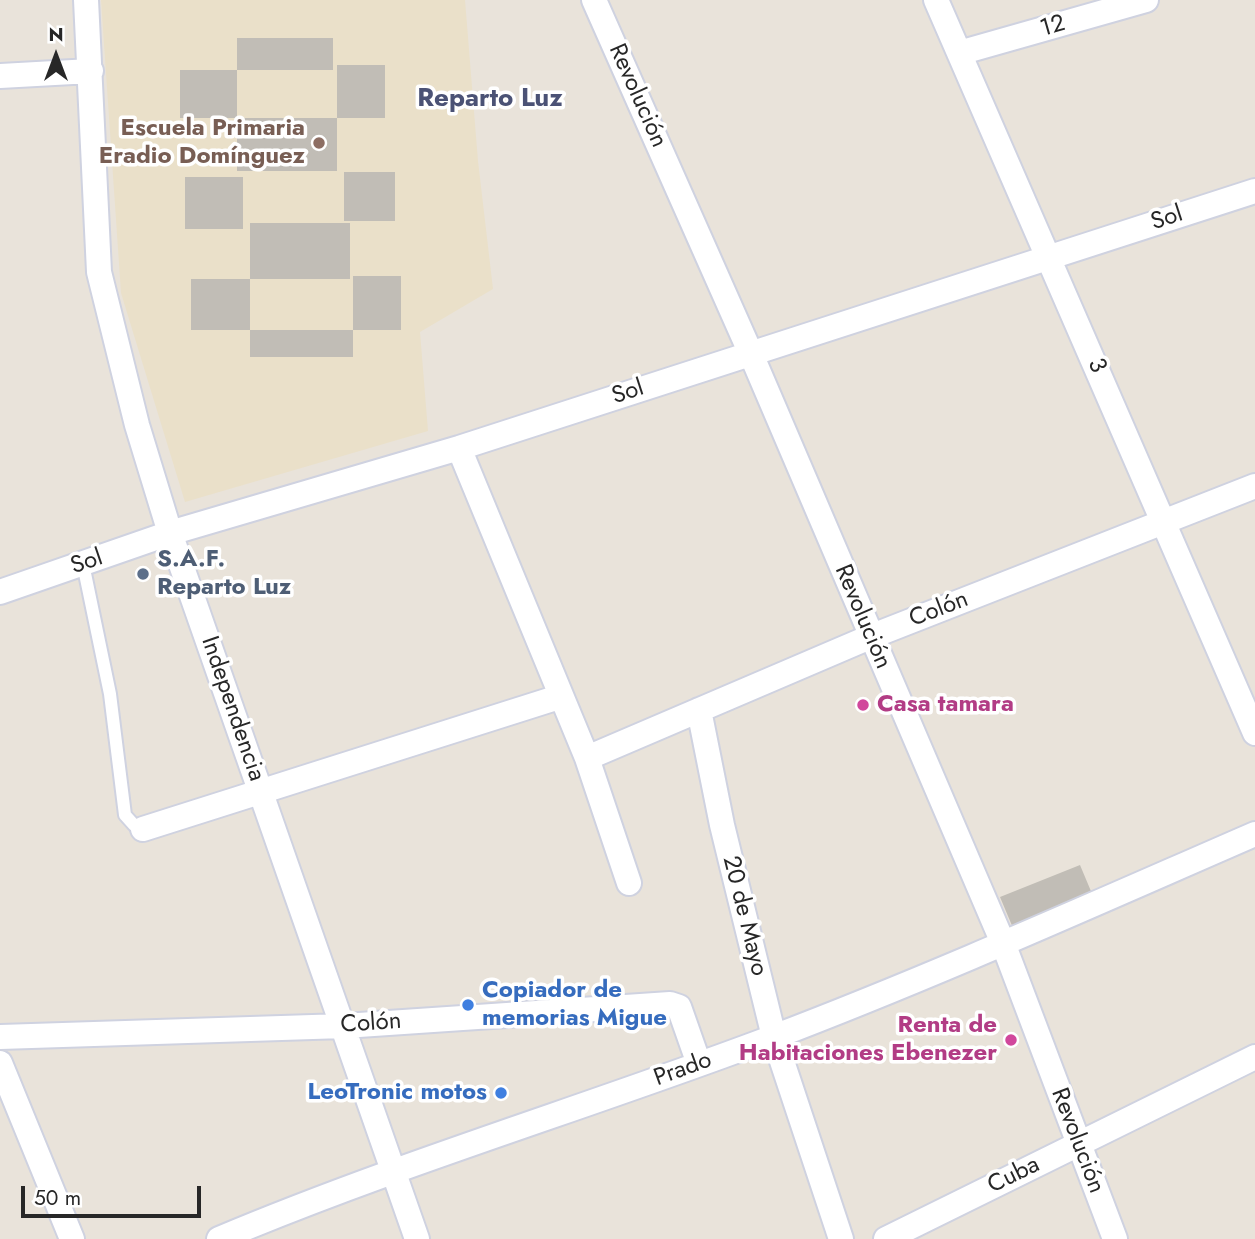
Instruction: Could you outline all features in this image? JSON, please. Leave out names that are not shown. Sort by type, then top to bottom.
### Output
[{"type":"street","name":"Independencia","points":[[86,0],[99,272],[137,425],[170,533],[417,1239]]},
{"type":"street","name":"Revolución","points":[[594,0],[751,354],[1003,943],[1115,1239]]},
{"type":"street","name":"3","points":[[936,0],[1255,733]]},
{"type":"street","name":"12","points":[[959,53],[1146,0]]},
{"type":"street","points":[[0,76],[91,71]]},
{"type":"street","name":"Sol","points":[[0,592],[170,533],[459,448],[1255,191]]},
{"type":"street","points":[[459,448],[559,698],[587,758],[629,883]]},
{"type":"street","name":"Colón","points":[[587,758],[870,636],[1165,524],[1255,486]]},
{"type":"street","points":[[143,829],[559,698]]},
{"type":"street","name":"20 de Mayo","points":[[699,710],[722,825],[774,1037],[841,1239]]},
{"type":"street","name":"Prado","points":[[223,1238],[393,1172],[774,1037],[1003,943],[1255,834]]},
{"type":"street","name":"Colón","points":[[0,1037],[344,1026],[670,1004],[678,1007],[684,1016],[699,1065]]},
{"type":"street","name":"Cuba","points":[[887,1239],[1255,1057]]},
{"type":"street","points":[[0,1063],[72,1239]]},
{"type":"lane","points":[[83,564],[110,694],[125,816],[143,829]]},
{"type":"shaded area","points":[[101,0],[465,0],[478,161],[493,289],[420,332],[428,431],[185,502],[121,293]]},
{"type":"building","points":[[237,38],[333,38],[333,70],[237,70]]},
{"type":"building","points":[[337,65],[385,65],[385,118],[337,118]]},
{"type":"building","points":[[180,70],[237,70],[237,118],[180,118]]},
{"type":"building","points":[[237,118],[337,118],[337,171],[237,171]]},
{"type":"building","points":[[344,172],[395,172],[395,221],[344,221]]},
{"type":"building","points":[[185,177],[243,177],[243,229],[185,229]]},
{"type":"building","points":[[250,223],[350,223],[350,279],[250,279]]},
{"type":"building","points":[[353,276],[401,276],[401,330],[353,330]]},
{"type":"building","points":[[191,279],[250,279],[250,330],[191,330]]},
{"type":"building","points":[[250,330],[353,330],[353,357],[250,357]]},
{"type":"building","points":[[1080,865],[1093,896],[1013,928],[1000,897]]},
{"type":"place","name":"Escuela Primaria Eradio Domínguez","points":[[319,143]]},
{"type":"place","name":"S.A.F. Reparto Luz","points":[[143,574]]},
{"type":"place","name":"Casa tamara","points":[[863,705]]},
{"type":"place","name":"Copiador de memorias Migue","points":[[468,1005]]},
{"type":"place","name":"Renta de Habitaciones Ebenezer","points":[[1011,1040]]},
{"type":"place","name":"LeoTronic motos","points":[[501,1093]]},
{"type":"district","name":"Reparto Luz","points":[[490,100]]}]
